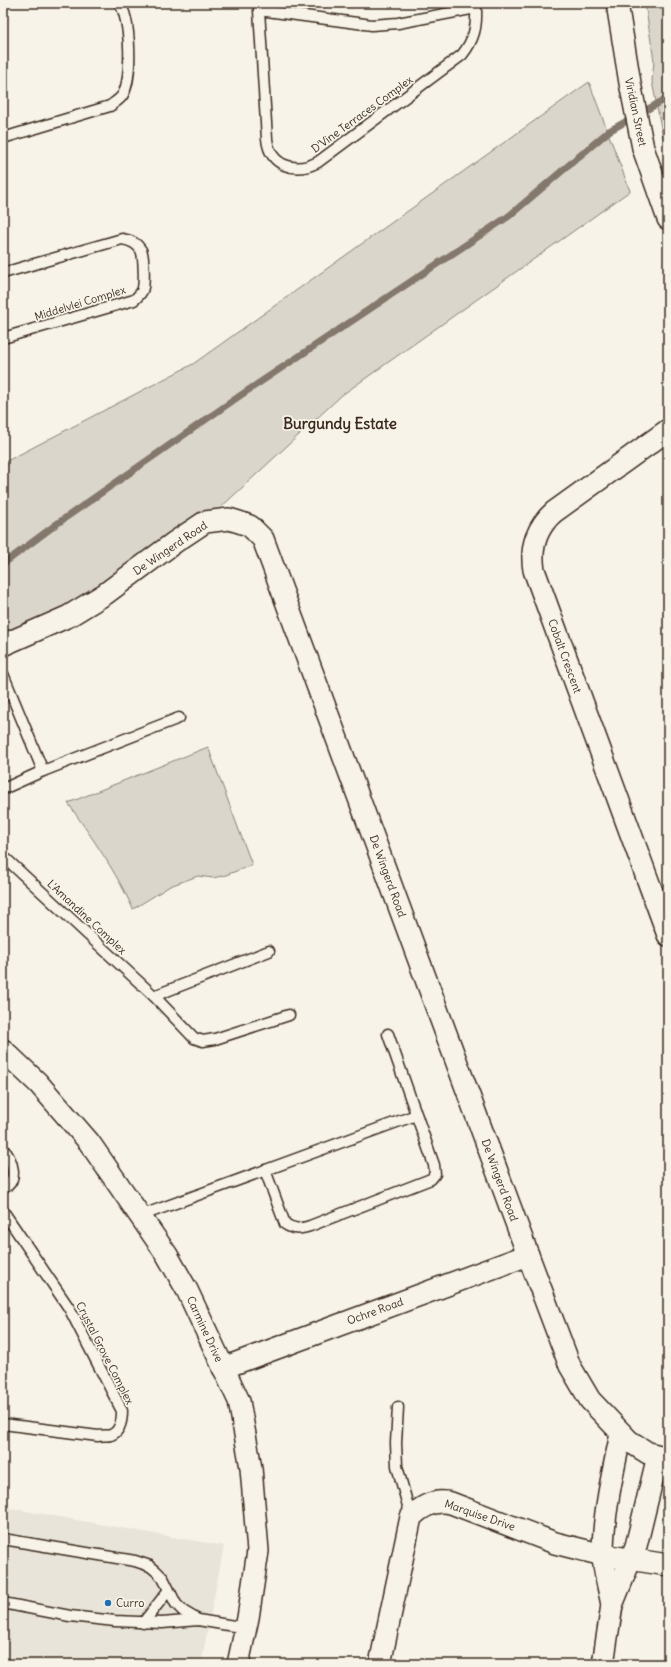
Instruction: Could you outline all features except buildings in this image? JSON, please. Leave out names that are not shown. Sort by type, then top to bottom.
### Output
[{"type":"street","name":"Viridian Street","points":[[616,3],[643,148],[668,219]]},
{"type":"street","name":"Cobalt Crescent","points":[[668,430],[545,519],[537,535],[532,558],[536,577],[668,935]]},
{"type":"street","name":"De Wingerd Road","points":[[3,645],[75,612],[105,594],[175,542],[205,522],[229,519],[250,526],[264,539],[570,1366],[590,1400],[621,1434],[639,1448],[663,1457]]},
{"type":"street","name":"Carmine Drive","points":[[3,1050],[38,1083],[89,1142],[140,1216],[170,1261],[186,1290],[239,1401],[245,1428],[255,1505],[258,1551],[246,1628],[238,1664]]},
{"type":"street","name":"Ochre Road","points":[[223,1368],[528,1255]]},
{"type":"street","points":[[612,1605],[603,1555],[613,1474],[621,1434]]},
{"type":"street","points":[[603,1664],[612,1605],[636,1546],[663,1457]]},
{"type":"street","name":"Marquise Drive","points":[[411,1517],[422,1507],[437,1501],[445,1502],[555,1543],[603,1555],[668,1566]]},
{"type":"street","points":[[380,1664],[411,1517]]},
{"type":"lane","points":[[3,138],[110,106],[122,97],[128,83],[130,70],[127,22],[123,8],[119,3]]},
{"type":"lane","name":"D'Vine Terraces Complex","points":[[475,6],[476,29],[473,39],[462,55],[318,162],[310,166],[300,168],[283,164],[274,158],[268,150],[259,7],[372,25],[398,22],[475,6]]},
{"type":"lane","name":"Middelvlei Complex","points":[[3,273],[122,239],[130,240],[141,250],[144,282],[142,291],[134,300],[3,338]]},
{"type":"lane","points":[[3,674],[43,771]]},
{"type":"lane","points":[[3,789],[43,771],[179,718]]},
{"type":"lane","name":"L'Amandine Complex","points":[[3,856],[154,996],[185,1031],[194,1038],[203,1041],[215,1039],[289,1015]]},
{"type":"lane","points":[[154,996],[270,951]]},
{"type":"lane","points":[[265,1170],[285,1224],[292,1228],[299,1229],[431,1179],[435,1174],[434,1165],[388,1034]]},
{"type":"lane","points":[[140,1216],[416,1115]]},
{"type":"lane","points":[[3,1149],[9,1154],[13,1169],[12,1179],[6,1187],[3,1188]]},
{"type":"lane","name":"Crystal Grove Complex","points":[[3,1211],[69,1308],[122,1411],[122,1422],[111,1435],[98,1436],[3,1424]]},
{"type":"lane","points":[[398,1407],[396,1444],[397,1466],[411,1517]]},
{"type":"lane","points":[[3,1539],[135,1561],[150,1566],[163,1578],[168,1591],[176,1604],[183,1611],[198,1620]]},
{"type":"lane","points":[[142,1623],[168,1591]]},
{"type":"lane","points":[[3,1603],[70,1616],[142,1623],[198,1620],[246,1628]]},
{"type":"shaded area","points":[[645,3],[668,3],[668,136],[663,138],[652,81],[654,61]]},
{"type":"shaded area","points":[[589,82],[630,191],[342,395],[205,522],[3,646],[3,463],[193,364]]},
{"type":"shaded area","points":[[208,747],[252,865],[226,875],[213,878],[198,876],[170,886],[133,909],[111,868],[68,803]]},
{"type":"shaded area","name":"Curro","points":[[3,1507],[224,1546],[201,1664],[3,1664]]},
{"type":"waterway","points":[[3,564],[58,523],[241,395],[509,216],[609,131],[668,99]]},
{"type":"place","name":"Curro","points":[[108,1603]]},
{"type":"district","name":"Burgundy Estate","points":[[340,423]]}]
